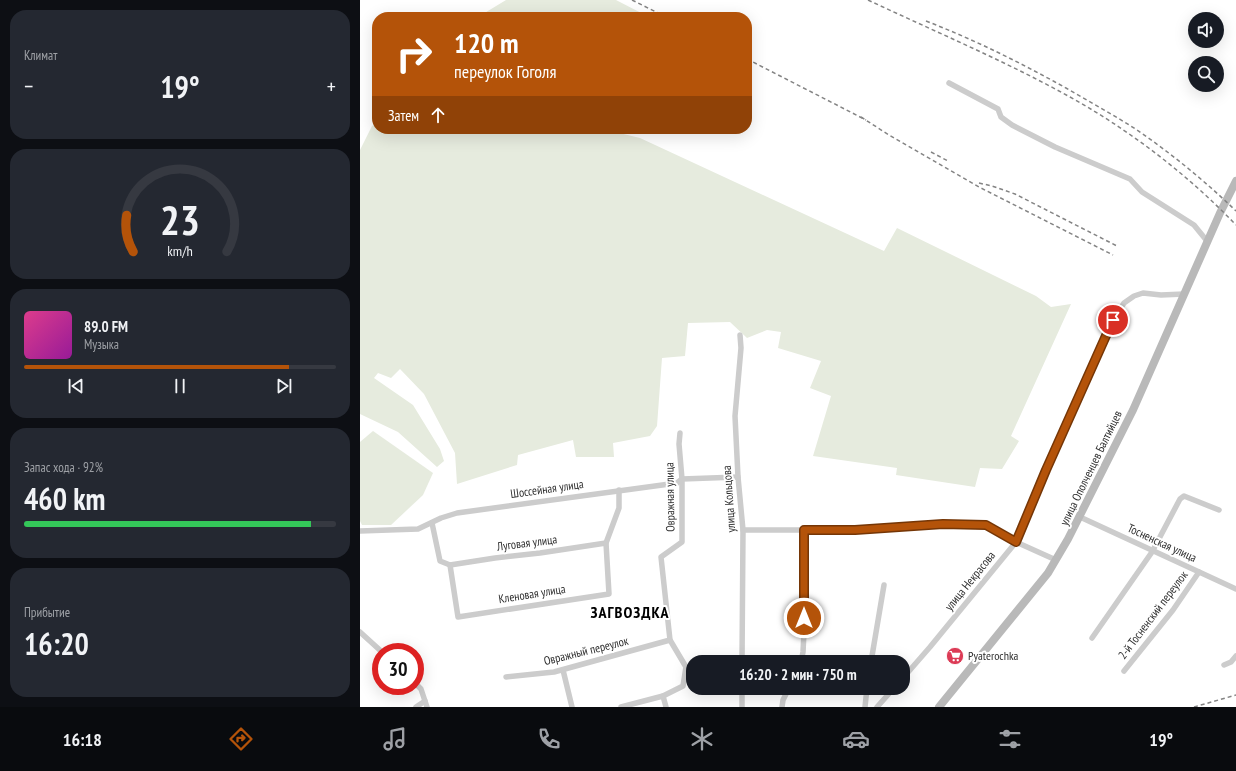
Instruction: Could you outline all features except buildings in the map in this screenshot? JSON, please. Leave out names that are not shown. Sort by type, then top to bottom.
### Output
[{"type":"main road","name":"улица Ополченцев Балтийцев","points":[[939,707],[1048,573],[1056,560],[1080,517],[1133,410],[1207,241],[1236,181]]},
{"type":"street","points":[[949,83],[998,109],[1001,117],[1012,125],[1055,147],[1130,179],[1142,192],[1194,225],[1207,241]]},
{"type":"street","name":"улица Некрасова","points":[[910,670],[1016,542],[1046,470],[1113,320],[1124,303],[1134,296],[1143,294],[1184,294]]},
{"type":"street","name":"улица Кольцова","points":[[740,335],[741,348],[735,416],[738,477],[743,530],[742,655]]},
{"type":"street","name":"Овражная улица","points":[[663,696],[684,686],[686,667],[670,640],[661,557],[682,542],[682,479],[679,444],[680,433]]},
{"type":"street","name":"Шоссейная улица","points":[[360,531],[418,529],[441,518],[457,513],[677,483],[682,479],[738,477]]},
{"type":"street","points":[[606,543],[619,508],[619,490]]},
{"type":"street","points":[[1092,638],[1152,552],[1180,499],[1184,496],[1219,510]]},
{"type":"street","name":"Тосненская улица","points":[[1080,517],[1152,552],[1236,589]]},
{"type":"street","points":[[432,523],[440,561],[450,565]]},
{"type":"street","points":[[743,530],[855,530],[943,524],[986,525],[1016,542],[1056,560]]},
{"type":"street","points":[[802,655],[804,632],[804,530]]},
{"type":"street","name":"Луговая улица","points":[[450,565],[606,543]]},
{"type":"street","name":"Кленовая улица","points":[[450,565],[458,617],[609,594],[606,543]]},
{"type":"street","name":"2-й Тосненский переулок","points":[[1124,671],[1173,610],[1199,572]]},
{"type":"street","points":[[872,655],[884,585]]},
{"type":"street","points":[[360,632],[372,643]]},
{"type":"street","name":"Овражный переулок","points":[[506,677],[563,670],[670,640]]},
{"type":"street","points":[[1224,665],[1236,656]]},
{"type":"street","points":[[563,670],[572,707]]},
{"type":"street","points":[[742,695],[742,707]]},
{"type":"street","points":[[782,707],[786,695]]},
{"type":"street","points":[[865,707],[866,695]]},
{"type":"street","points":[[877,707],[888,695]]},
{"type":"street","points":[[621,707],[663,696],[666,707]]},
{"type":"street","points":[[416,707],[426,704]]},
{"type":"shaded area","points":[[506,0],[616,0],[639,12],[486,12]]},
{"type":"shaded area","points":[[372,126],[372,134],[623,134],[640,138],[884,251],[897,228],[1036,296],[1051,307],[1071,304],[1011,436],[1019,441],[1002,469],[980,468],[975,487],[896,475],[897,468],[813,456],[831,396],[810,388],[821,361],[778,348],[781,332],[767,330],[747,338],[730,322],[688,323],[685,356],[662,358],[657,426],[650,436],[613,443],[614,457],[576,457],[573,440],[518,455],[517,465],[457,484],[455,453],[424,394],[400,369],[391,378],[378,373],[374,378],[413,405],[440,449],[444,461],[437,467],[398,432],[360,414],[360,150]]},
{"type":"shaded area","points":[[373,431],[433,473],[423,495],[391,525],[362,525],[360,521],[360,442]]},
{"type":"railway","points":[[632,0],[656,12]]},
{"type":"railway","points":[[868,0],[1021,71],[1093,110],[1137,139],[1178,171],[1236,225]]},
{"type":"railway","points":[[926,21],[1015,61],[1120,119],[1176,159],[1213,189],[1236,211]]},
{"type":"railway","points":[[752,62],[866,120]]},
{"type":"railway","points":[[861,117],[979,187],[1113,255]]},
{"type":"railway","points":[[931,152],[948,161]]},
{"type":"railway","points":[[979,183],[1015,194],[1117,246]]},
{"type":"railway","points":[[1194,707],[1236,695]]},
{"type":"place","name":"Pyaterochka","points":[[955,656]]},
{"type":"district","name":"ЗАГВОЗДКА","points":[[630,612]]},
{"type":"route","points":[[804,618],[804,530],[855,530],[943,524],[986,525],[1016,542],[1046,470],[1113,320]]}]
